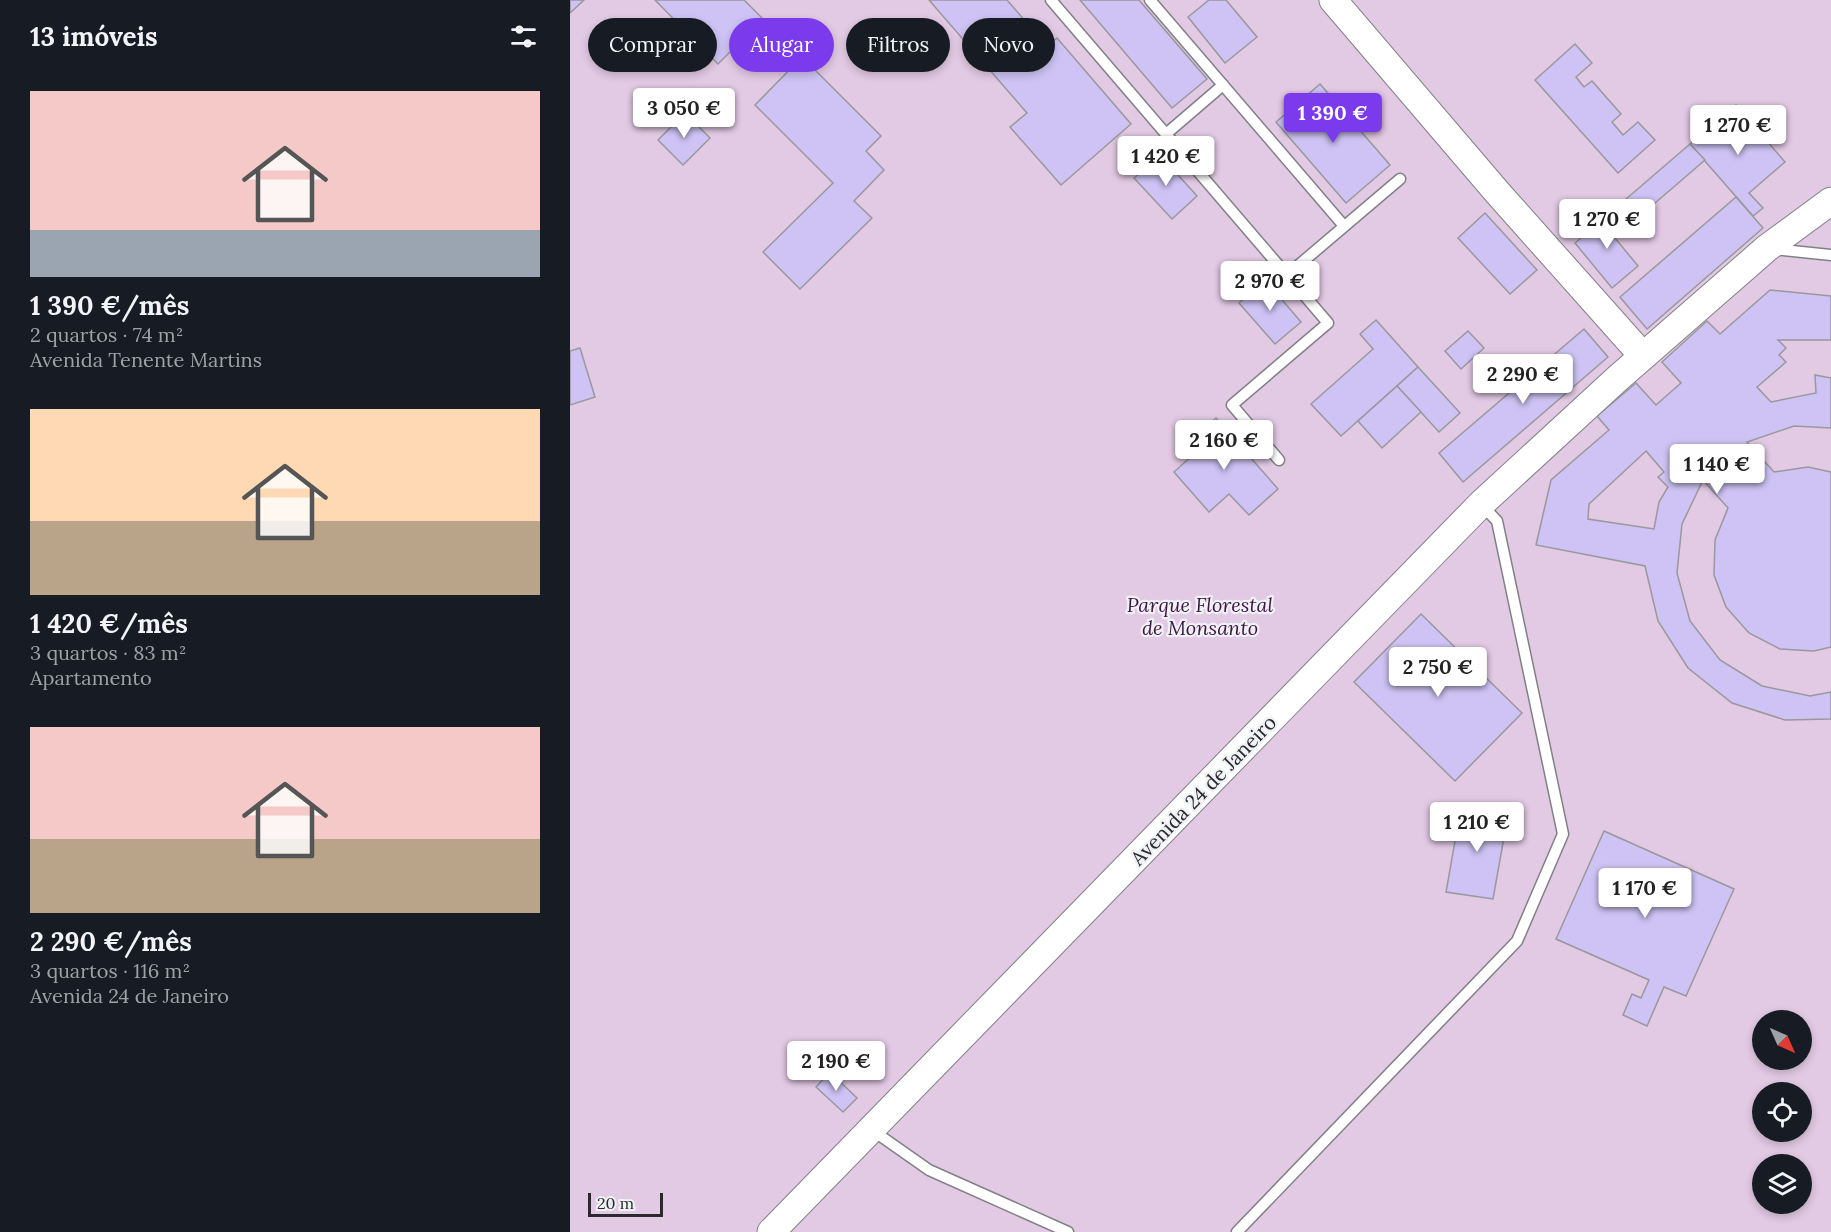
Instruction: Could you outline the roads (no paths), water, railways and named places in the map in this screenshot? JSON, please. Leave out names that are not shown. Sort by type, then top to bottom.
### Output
[{"type":"street","points":[[1333,0],[1497,192],[1643,356]]},
{"type":"street","name":"Avenida 24 de Janeiro","points":[[771,1232],[1480,504],[1643,356],[1767,249],[1831,201]]},
{"type":"lane","points":[[1051,0],[1328,323],[1232,405],[1279,460]]},
{"type":"lane","points":[[1150,0],[1344,226]]},
{"type":"lane","points":[[1166,134],[1222,85]]},
{"type":"lane","points":[[1287,275],[1400,179]]},
{"type":"lane","points":[[1767,249],[1831,255]]},
{"type":"lane","points":[[1238,1232],[1517,941],[1563,834],[1497,521],[1480,504]]},
{"type":"lane","points":[[872,1130],[929,1170],[1068,1232]]},
{"type":"park label","name":"Parque Florestal de Monsanto","points":[[1200,616]]}]
